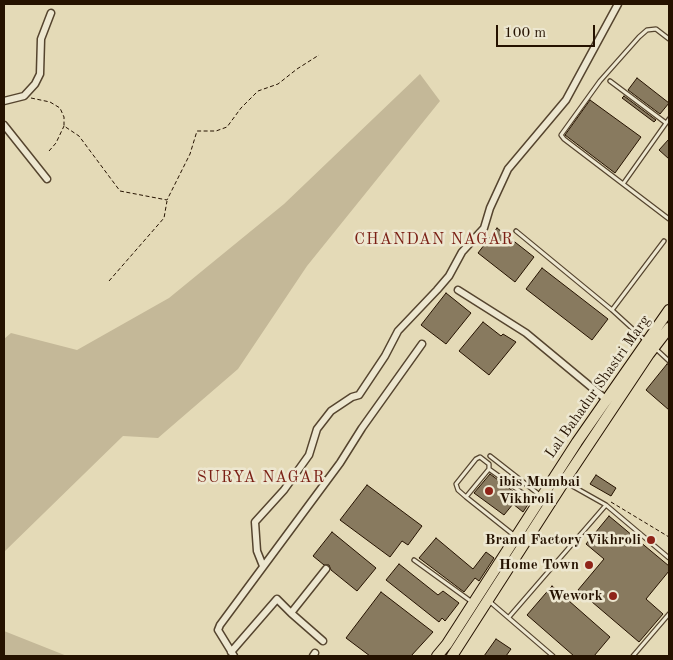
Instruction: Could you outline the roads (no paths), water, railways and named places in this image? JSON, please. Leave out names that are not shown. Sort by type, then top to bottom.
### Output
[{"type":"main road","name":"Lal Bahadur Shastri Marg","points":[[452,656],[564,482],[646,341],[669,310]]},
{"type":"main road","name":"Lal Bahadur Shastri Marg","points":[[437,656],[577,442],[655,348],[669,328]]},
{"type":"main road","points":[[537,504],[542,517]]},
{"type":"street","points":[[263,566],[257,550],[255,522],[284,490],[309,455],[317,429],[330,411],[352,397],[359,395],[385,356],[398,331],[449,276],[462,252],[484,228],[490,208],[508,169],[566,100],[618,4]]},
{"type":"street","points":[[4,102],[24,96],[35,84],[40,74],[41,39],[51,13]]},
{"type":"street","points":[[4,125],[47,180]]},
{"type":"street","points":[[458,290],[526,333],[611,402]]},
{"type":"street","points":[[323,641],[291,614],[277,599],[232,654],[218,630],[340,463],[362,428],[422,344]]},
{"type":"street","points":[[291,614],[326,569]]},
{"type":"lane","points":[[669,39],[656,29],[648,30],[639,36],[600,81],[561,135],[669,219]]},
{"type":"lane","points":[[610,81],[666,123]]},
{"type":"lane","points":[[623,184],[669,119]]},
{"type":"lane","points":[[516,232],[612,310],[669,361]]},
{"type":"lane","points":[[612,310],[664,242]]},
{"type":"lane","points":[[490,456],[537,504]]},
{"type":"lane","points":[[466,498],[489,469],[489,464],[485,460],[476,459],[456,484],[458,490],[466,498],[516,536]]},
{"type":"lane","points":[[489,469],[537,504]]},
{"type":"lane","points":[[564,482],[608,503],[669,558]]},
{"type":"lane","points":[[509,617],[608,503]]},
{"type":"lane","points":[[414,560],[473,603]]},
{"type":"lane","points":[[488,601],[554,656]]},
{"type":"lane","points":[[633,656],[669,614]]},
{"type":"place","name":"ibis Mumbai Vikhroli","points":[[489,491]]},
{"type":"place","name":"Brand Factory Vikhroli","points":[[651,540]]},
{"type":"place","name":"Home Town","points":[[589,565]]},
{"type":"place","name":"Wework","points":[[613,596]]},
{"type":"district","name":"CHANDAN NAGAR","points":[[434,240]]},
{"type":"district","name":"SURYA NAGAR","points":[[261,478]]}]
